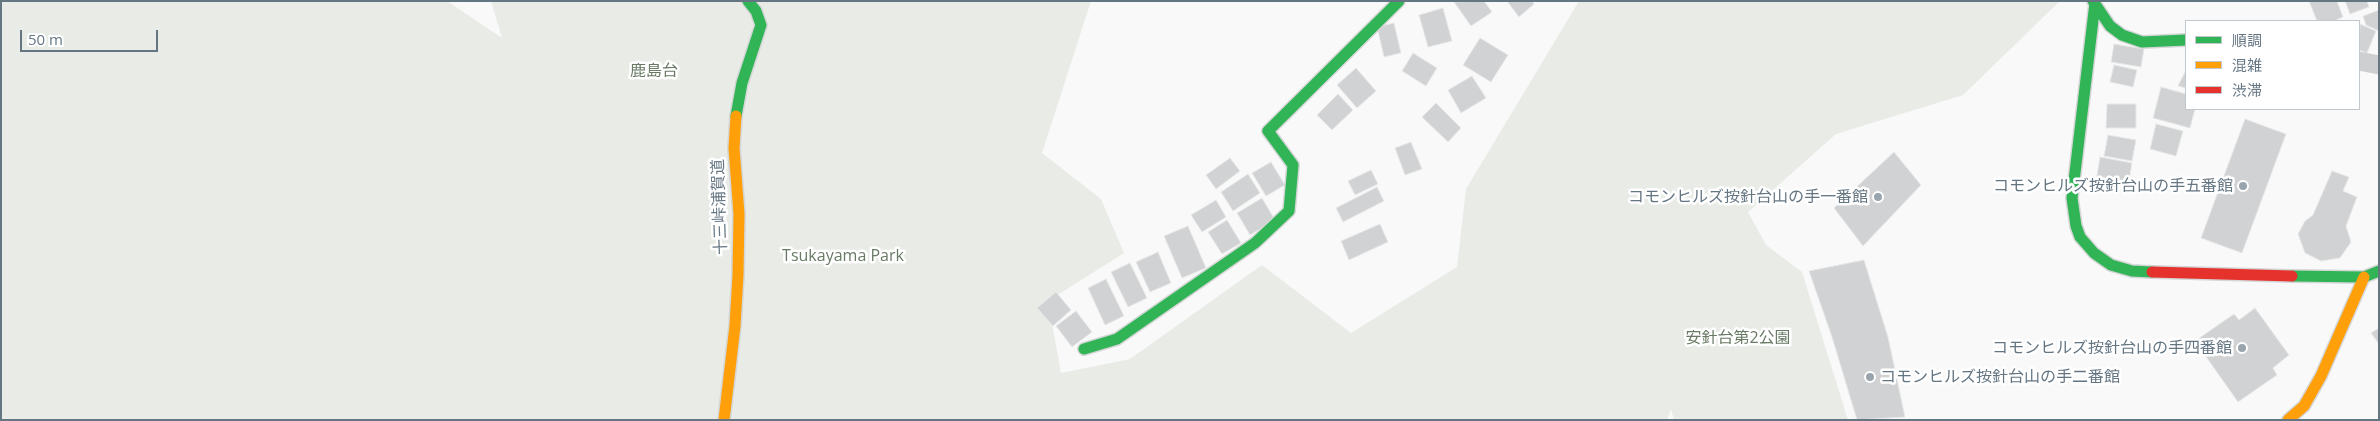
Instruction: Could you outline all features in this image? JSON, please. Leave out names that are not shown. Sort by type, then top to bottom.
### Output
[{"type":"street","name":"十三峠浦賀道","points":[[724,420],[735,326],[738,275],[739,214],[737,167],[734,148],[735,119],[742,83],[760,34],[760,25],[756,11],[748,1]]},
{"type":"street","points":[[1084,349],[1117,339],[1255,244],[1290,211],[1293,165],[1268,131],[1399,1]]},
{"type":"street","points":[[2094,2],[2110,26],[2122,34],[2142,42],[2185,40]]},
{"type":"street","points":[[2094,2],[2072,198],[2076,226],[2087,246],[2111,265],[2132,271],[2336,278],[2364,277],[2379,271]]},
{"type":"street","points":[[2360,60],[2379,65]]},
{"type":"street","points":[[2288,420],[2304,406],[2322,376],[2364,277]]},
{"type":"green space","points":[[1,1],[447,1],[502,38],[491,1],[1091,1],[1042,153],[1101,199],[1124,253],[1048,301],[1061,373],[1130,359],[1262,265],[1351,333],[1457,267],[1466,189],[1579,1],[2060,1],[1963,95],[1836,134],[1748,212],[1766,245],[1802,272],[1848,420],[1674,420],[1671,409],[1667,420],[1,420]]},
{"type":"building","points":[[1484,1],[1492,12],[1471,26],[1454,2]]},
{"type":"building","points":[[1507,1],[1532,1],[1534,4],[1519,17]]},
{"type":"building","points":[[2309,1],[2337,1],[2343,17],[2336,20],[2317,20]]},
{"type":"building","points":[[2345,1],[2367,1],[2369,7],[2350,14]]},
{"type":"building","points":[[1443,8],[1452,41],[1428,47],[1419,15]]},
{"type":"building","points":[[2379,10],[2379,31],[2366,25],[2363,16]]},
{"type":"building","points":[[1394,23],[1401,53],[1384,57],[1377,27]]},
{"type":"building","points":[[2360,24],[2376,31],[2367,53],[2360,50]]},
{"type":"building","points":[[1480,38],[1508,55],[1491,82],[1463,65]]},
{"type":"building","points":[[2114,44],[2144,49],[2141,67],[2111,62]]},
{"type":"building","points":[[1413,53],[1437,68],[1426,86],[1402,71]]},
{"type":"building","points":[[2114,65],[2137,70],[2133,87],[2110,82]]},
{"type":"building","points":[[1356,68],[1376,91],[1357,108],[1337,85]]},
{"type":"building","points":[[2185,72],[2185,88],[2178,86]]},
{"type":"building","points":[[1472,76],[1486,98],[1461,113],[1448,90]]},
{"type":"building","points":[[2161,87],[2185,94],[2185,110],[2195,110],[2190,128],[2153,118]]},
{"type":"building","points":[[1338,94],[1353,110],[1332,130],[1317,115]]},
{"type":"building","points":[[1436,103],[1461,128],[1448,142],[1422,117]]},
{"type":"building","points":[[2107,104],[2136,104],[2136,128],[2106,128]]},
{"type":"building","name":"コモンヒルズ按針台山の手五番館","points":[[2245,119],[2286,134],[2242,253],[2201,238]]},
{"type":"building","points":[[2156,124],[2183,131],[2176,156],[2150,149]]},
{"type":"building","points":[[2108,135],[2136,140],[2132,161],[2104,156]]},
{"type":"building","points":[[1411,142],[1422,169],[1405,175],[1395,148]]},
{"type":"building","name":"コモンヒルズ按針台山の手一番館","points":[[1894,152],[1921,185],[1863,246],[1834,208]]},
{"type":"building","points":[[2100,157],[2132,163],[2128,187],[2096,181]]},
{"type":"building","points":[[1230,158],[1240,171],[1216,189],[1206,175]]},
{"type":"building","points":[[1271,162],[1285,185],[1266,196],[1252,173]]},
{"type":"building","points":[[1371,170],[1378,184],[1355,195],[1348,181]]},
{"type":"building","points":[[2332,171],[2349,177],[2343,191],[2357,197],[2346,226],[2351,242],[2340,258],[2321,261],[2305,253],[2298,234],[2305,221],[2313,215]]},
{"type":"building","points":[[1248,174],[1260,193],[1233,211],[1221,192]]},
{"type":"building","points":[[1377,187],[1384,201],[1343,222],[1336,208]]},
{"type":"building","points":[[1262,198],[1275,220],[1250,235],[1237,213]]},
{"type":"building","points":[[1216,200],[1226,217],[1202,232],[1191,215]]},
{"type":"building","points":[[1227,220],[1241,243],[1222,254],[1208,232]]},
{"type":"building","points":[[1380,224],[1388,242],[1349,260],[1341,241]]},
{"type":"building","points":[[1188,226],[1206,268],[1182,278],[1164,236]]},
{"type":"building","points":[[1158,252],[1171,283],[1150,292],[1136,262]]},
{"type":"building","name":"コモンヒルズ按針台山の手二番館","points":[[1864,260],[1888,337],[1905,417],[1857,420],[1832,337],[1809,271]]},
{"type":"building","points":[[1130,263],[1147,298],[1128,307],[1111,272]]},
{"type":"building","points":[[1106,279],[1124,316],[1105,325],[1088,288]]},
{"type":"building","points":[[1056,292],[1071,310],[1053,326],[1037,308]]},
{"type":"building","name":"コモンヒルズ按針台山の手四番館","points":[[2255,308],[2289,355],[2273,368],[2277,375],[2238,402],[2195,341],[2234,314],[2239,320]]},
{"type":"building","points":[[1076,311],[1092,332],[1072,347],[1056,326]]},
{"type":"building","points":[[2379,328],[2379,344],[2371,333]]},
{"type":"traffic: fast","points":[[736,116],[742,83],[761,25],[756,11],[748,1]]},
{"type":"traffic: fast","points":[[1084,349],[1117,339],[1255,243],[1289,211],[1293,165],[1268,131],[1399,1]]},
{"type":"traffic: fast","points":[[2093,1],[2110,26],[2122,35],[2142,42],[2185,40]]},
{"type":"traffic: fast","points":[[2095,3],[2072,198],[2076,226],[2080,237],[2094,253],[2111,265],[2132,271],[2152,272]]},
{"type":"traffic: fast","points":[[2292,276],[2364,277],[2379,271]]},
{"type":"traffic: slow","points":[[724,420],[735,326],[738,275],[739,214],[734,148],[736,116]]},
{"type":"traffic: slow","points":[[2288,420],[2304,406],[2321,376],[2364,277]]},
{"type":"traffic: jam","points":[[2152,272],[2292,276]]},
{"type":"place","name":"コモンヒルズ按針台山の手五番館","points":[[2243,186]]},
{"type":"place","name":"コモンヒルズ按針台山の手一番館","points":[[1878,197]]},
{"type":"place","name":"コモンヒルズ按針台山の手四番館","points":[[2242,348]]},
{"type":"place","name":"コモンヒルズ按針台山の手二番館","points":[[1870,377]]},
{"type":"park label","name":"鹿島台","points":[[654,71]]},
{"type":"park label","name":"Tsukayama Park","points":[[843,256]]},
{"type":"park label","name":"安針台第2公園","points":[[1738,338]]}]
